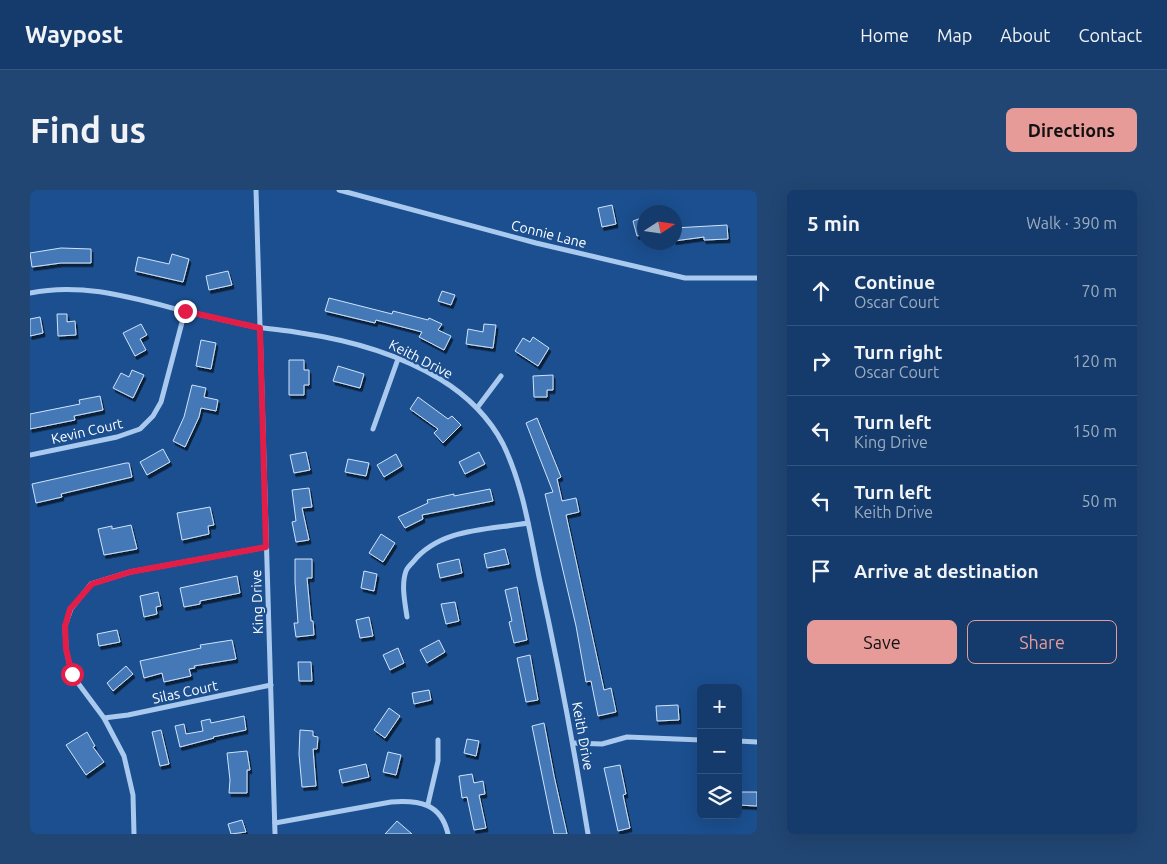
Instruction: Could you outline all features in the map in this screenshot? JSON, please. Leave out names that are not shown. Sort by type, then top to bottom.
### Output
[{"type":"street","name":"King Drive","points":[[256,190],[275,834]]},
{"type":"street","name":"Connie Lane","points":[[339,190],[536,242],[685,278],[757,278]]},
{"type":"street","name":"Keith Drive","points":[[30,293],[79,289],[129,297],[260,328],[302,333],[376,350],[398,358],[439,379],[464,396],[477,408],[502,443],[512,466],[528,523],[573,743],[588,834]]},
{"type":"street","name":"Kevin Court","points":[[30,454],[117,437],[140,429],[153,416],[161,402],[185,311]]},
{"type":"street","points":[[373,429],[398,358]]},
{"type":"street","points":[[477,408],[501,376]]},
{"type":"street","points":[[407,617],[404,589],[406,570],[417,557],[432,545],[447,537],[528,523]]},
{"type":"street","points":[[134,834],[133,794],[124,756],[104,718],[72,674],[66,649],[65,626],[70,609],[92,584],[130,572],[266,547]]},
{"type":"street","name":"Silas Court","points":[[104,718],[128,715],[271,685]]},
{"type":"street","points":[[573,743],[602,744],[627,737],[697,740]]},
{"type":"street","points":[[428,804],[438,761],[438,740]]},
{"type":"street","points":[[742,741],[757,742]]},
{"type":"street","points":[[275,824],[392,802],[410,801],[428,804],[445,822],[448,834]]},
{"type":"building","points":[[612,205],[616,224],[602,227],[598,208]]},
{"type":"building","points":[[637,220],[637,236],[633,221]]},
{"type":"building","points":[[727,225],[728,239],[704,240],[704,237],[682,240],[682,228]]},
{"type":"building","points":[[61,248],[91,249],[91,263],[61,263],[32,267],[30,253]]},
{"type":"building","points":[[172,254],[189,259],[183,282],[135,271],[138,257],[169,264]]},
{"type":"building","points":[[228,271],[232,285],[209,290],[206,276]]},
{"type":"building","points":[[442,291],[455,295],[451,305],[438,301]]},
{"type":"building","points":[[329,298],[392,314],[393,311],[428,320],[429,318],[442,324],[438,330],[451,336],[444,350],[419,337],[422,332],[376,320],[375,323],[325,311]]},
{"type":"building","points":[[57,314],[67,314],[67,322],[75,321],[76,335],[58,336]]},
{"type":"building","points":[[40,317],[43,333],[30,336],[30,319]]},
{"type":"building","points":[[141,324],[147,335],[140,339],[146,350],[135,356],[123,333]]},
{"type":"building","points":[[484,324],[496,325],[493,348],[466,344],[468,329],[483,332]]},
{"type":"building","points":[[533,337],[549,348],[538,366],[515,351],[523,338],[530,342]]},
{"type":"building","points":[[201,340],[216,343],[211,369],[196,366]]},
{"type":"building","points":[[289,360],[304,360],[304,370],[309,370],[309,385],[304,385],[304,395],[289,395]]},
{"type":"building","points":[[338,366],[364,374],[360,388],[333,381]]},
{"type":"building","points":[[132,370],[144,375],[133,398],[113,388],[121,373],[129,377]]},
{"type":"building","points":[[553,375],[553,390],[547,390],[547,397],[534,397],[533,376]]},
{"type":"building","points":[[192,385],[206,388],[204,397],[218,400],[216,411],[201,408],[199,417],[185,447],[173,441],[184,417]]},
{"type":"building","points":[[100,396],[103,410],[74,416],[75,420],[30,429],[30,414],[80,404],[79,400]]},
{"type":"building","points":[[418,397],[448,419],[452,416],[461,425],[443,443],[434,433],[438,429],[410,409]]},
{"type":"building","points":[[537,418],[561,477],[557,479],[562,501],[576,498],[579,512],[566,515],[604,690],[611,688],[616,712],[598,716],[591,681],[586,682],[576,626],[545,494],[553,492],[526,423]]},
{"type":"building","points":[[163,449],[170,462],[147,475],[140,462]]},
{"type":"building","points":[[306,452],[310,470],[294,473],[290,455]]},
{"type":"building","points":[[479,452],[485,464],[465,474],[459,462]]},
{"type":"building","points":[[396,454],[402,466],[384,477],[377,465]]},
{"type":"building","points":[[348,459],[369,463],[366,476],[345,472]]},
{"type":"building","points":[[129,463],[132,477],[61,494],[62,497],[36,503],[32,484]]},
{"type":"building","points":[[309,488],[312,507],[302,508],[309,540],[296,542],[292,522],[296,521],[292,490]]},
{"type":"building","points":[[490,489],[493,501],[422,515],[423,519],[405,528],[398,517],[428,503],[427,500]]},
{"type":"building","points":[[210,507],[214,525],[208,526],[209,534],[182,540],[177,513]]},
{"type":"building","points":[[131,525],[137,549],[104,555],[98,529],[112,526],[112,529]]},
{"type":"building","points":[[381,534],[395,543],[383,562],[369,553]]},
{"type":"building","points":[[505,549],[509,564],[487,568],[484,554]]},
{"type":"building","points":[[295,559],[312,559],[312,578],[307,578],[314,635],[296,637],[294,623],[298,623]]},
{"type":"building","points":[[459,559],[462,573],[440,578],[437,564]]},
{"type":"building","points":[[364,571],[377,574],[374,591],[361,588]]},
{"type":"building","points":[[237,576],[240,593],[200,601],[200,604],[184,607],[180,588]]},
{"type":"building","points":[[517,587],[527,640],[514,643],[509,622],[512,621],[505,590]]},
{"type":"building","points":[[158,592],[161,606],[156,607],[157,614],[144,617],[140,596]]},
{"type":"building","points":[[455,602],[459,621],[446,624],[441,604]]},
{"type":"building","points":[[369,617],[373,636],[360,638],[356,620]]},
{"type":"building","points":[[117,630],[120,642],[99,646],[97,634]]},
{"type":"building","points":[[232,640],[236,659],[194,666],[195,668],[189,669],[191,676],[164,682],[162,673],[144,678],[140,661],[201,648],[200,645]]},
{"type":"building","points":[[439,640],[445,652],[427,663],[420,650]]},
{"type":"building","points":[[398,648],[404,663],[390,670],[383,655]]},
{"type":"building","points":[[530,655],[538,700],[526,702],[517,658]]},
{"type":"building","points":[[298,662],[311,662],[312,681],[299,681]]},
{"type":"building","points":[[126,666],[133,674],[113,691],[107,683]]},
{"type":"building","points":[[429,690],[431,700],[414,704],[412,693]]},
{"type":"building","points":[[678,705],[679,720],[657,721],[656,706]]},
{"type":"building","points":[[389,708],[400,716],[385,738],[374,730]]},
{"type":"building","points":[[244,716],[246,730],[180,747],[175,726],[184,724],[186,734],[203,731],[201,721],[210,719],[211,723]]},
{"type":"building","points":[[544,723],[567,834],[554,834],[532,726]]},
{"type":"building","points":[[161,730],[169,764],[160,766],[152,732]]},
{"type":"building","points":[[300,730],[313,731],[313,736],[318,737],[317,749],[313,749],[316,786],[302,787],[299,754]]},
{"type":"building","points":[[87,732],[95,746],[93,747],[104,762],[86,775],[66,745]]},
{"type":"building","points":[[467,739],[479,741],[476,756],[464,753]]},
{"type":"building","points":[[247,751],[250,770],[247,770],[247,793],[229,793],[230,780],[227,753]]},
{"type":"building","points":[[388,752],[401,755],[396,775],[383,772]]},
{"type":"building","points":[[366,764],[369,777],[342,783],[339,770]]},
{"type":"building","points":[[620,765],[626,794],[623,795],[630,828],[618,831],[604,768]]},
{"type":"building","points":[[472,774],[474,783],[483,781],[485,794],[479,795],[486,828],[474,830],[467,797],[462,798],[459,776]]},
{"type":"building","points":[[742,792],[757,792],[757,806],[742,805]]},
{"type":"building","points":[[242,820],[246,832],[231,834],[228,824]]},
{"type":"building","points":[[397,821],[412,834],[385,834]]},
{"type":"route","points":[[72,674],[66,649],[65,626],[70,609],[92,584],[130,572],[266,547],[260,328],[185,311]]}]
